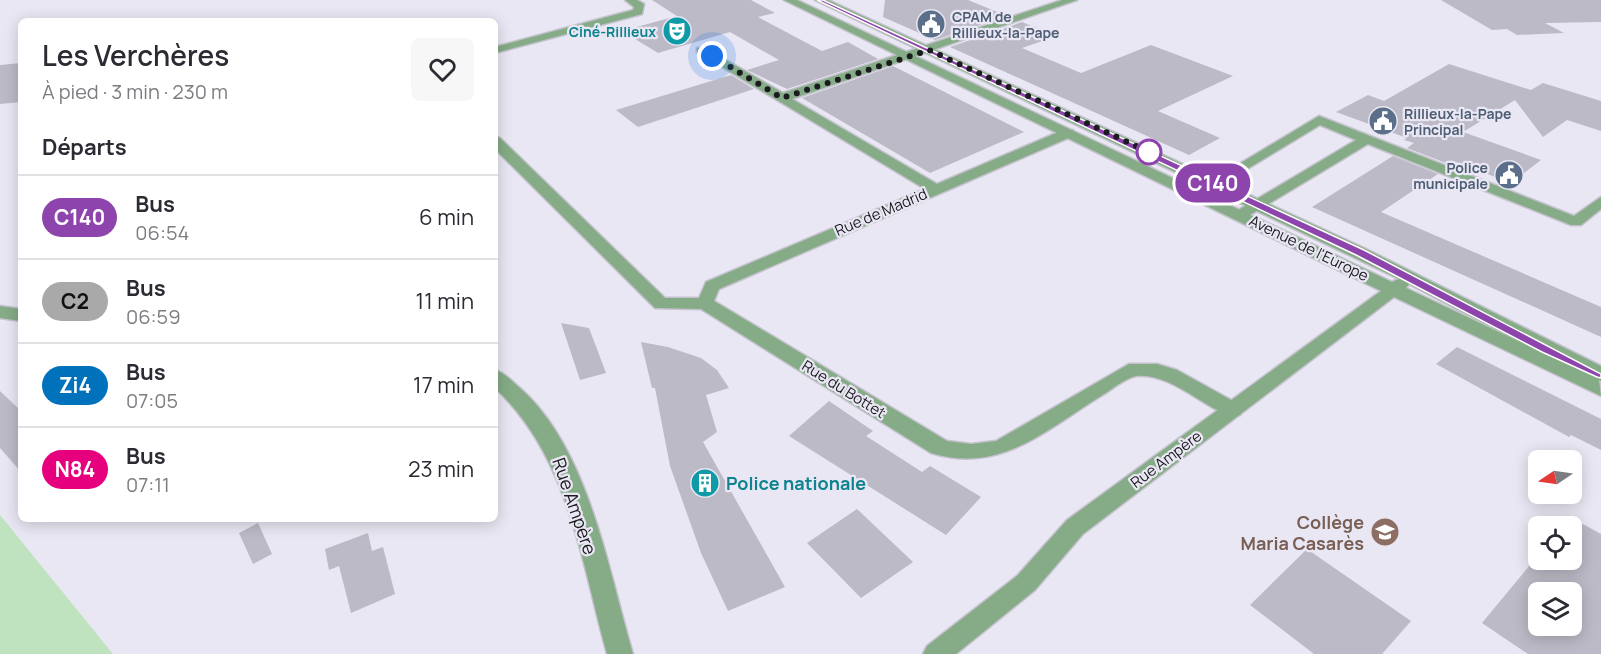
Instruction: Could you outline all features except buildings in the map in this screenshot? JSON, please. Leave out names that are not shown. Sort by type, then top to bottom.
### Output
[{"type":"street","points":[[498,49],[638,12],[640,6],[630,0]]},
{"type":"street","name":"Avenue de l'Europe","points":[[789,0],[1240,215],[1401,284],[1491,318],[1547,349],[1601,374]]},
{"type":"street","name":"Avenue de l'Europe","points":[[820,0],[1360,252],[1401,284],[1601,389]]},
{"type":"street","points":[[782,98],[1071,0]]},
{"type":"street","points":[[701,50],[935,189]]},
{"type":"street","points":[[1196,194],[1319,120],[1576,222],[1601,202]]},
{"type":"street","name":"Rue de Madrid","points":[[705,303],[712,286],[1068,133]]},
{"type":"street","points":[[1240,215],[1367,139]]},
{"type":"street","points":[[498,144],[661,304],[705,303]]},
{"type":"street","name":"Rue Ampère","points":[[936,654],[1026,583],[1075,527],[1401,284]]},
{"type":"street","name":"Rue du Bottet","points":[[705,303],[938,447],[960,453],[985,453],[1004,446],[1129,370],[1145,367],[1169,373],[1233,410]]},
{"type":"street","points":[[0,312],[18,315]]},
{"type":"street","name":"Rue Ampère","points":[[498,378],[506,384],[551,438],[586,528],[620,654]]},
{"type":"green space","points":[[0,515],[113,654],[0,654]]},
{"type":"bus line","name":"C140","points":[[820,0],[1360,252],[1408,279],[1601,374]]},
{"type":"place","name":"CPAM de Rillieux-la-Pape","points":[[931,24]]},
{"type":"place","name":"Ciné-Rillieux","points":[[677,31]]},
{"type":"place","name":"Rillieux-la-Pape Principal","points":[[1383,121]]},
{"type":"place","name":"Police municipale","points":[[1509,175]]},
{"type":"place","name":"Police nationale","points":[[705,483]]},
{"type":"place","name":"Collège Maria Casarès","points":[[1385,532]]},
{"type":"route","points":[[712,56],[782,98],[929,50],[1149,152]]}]
